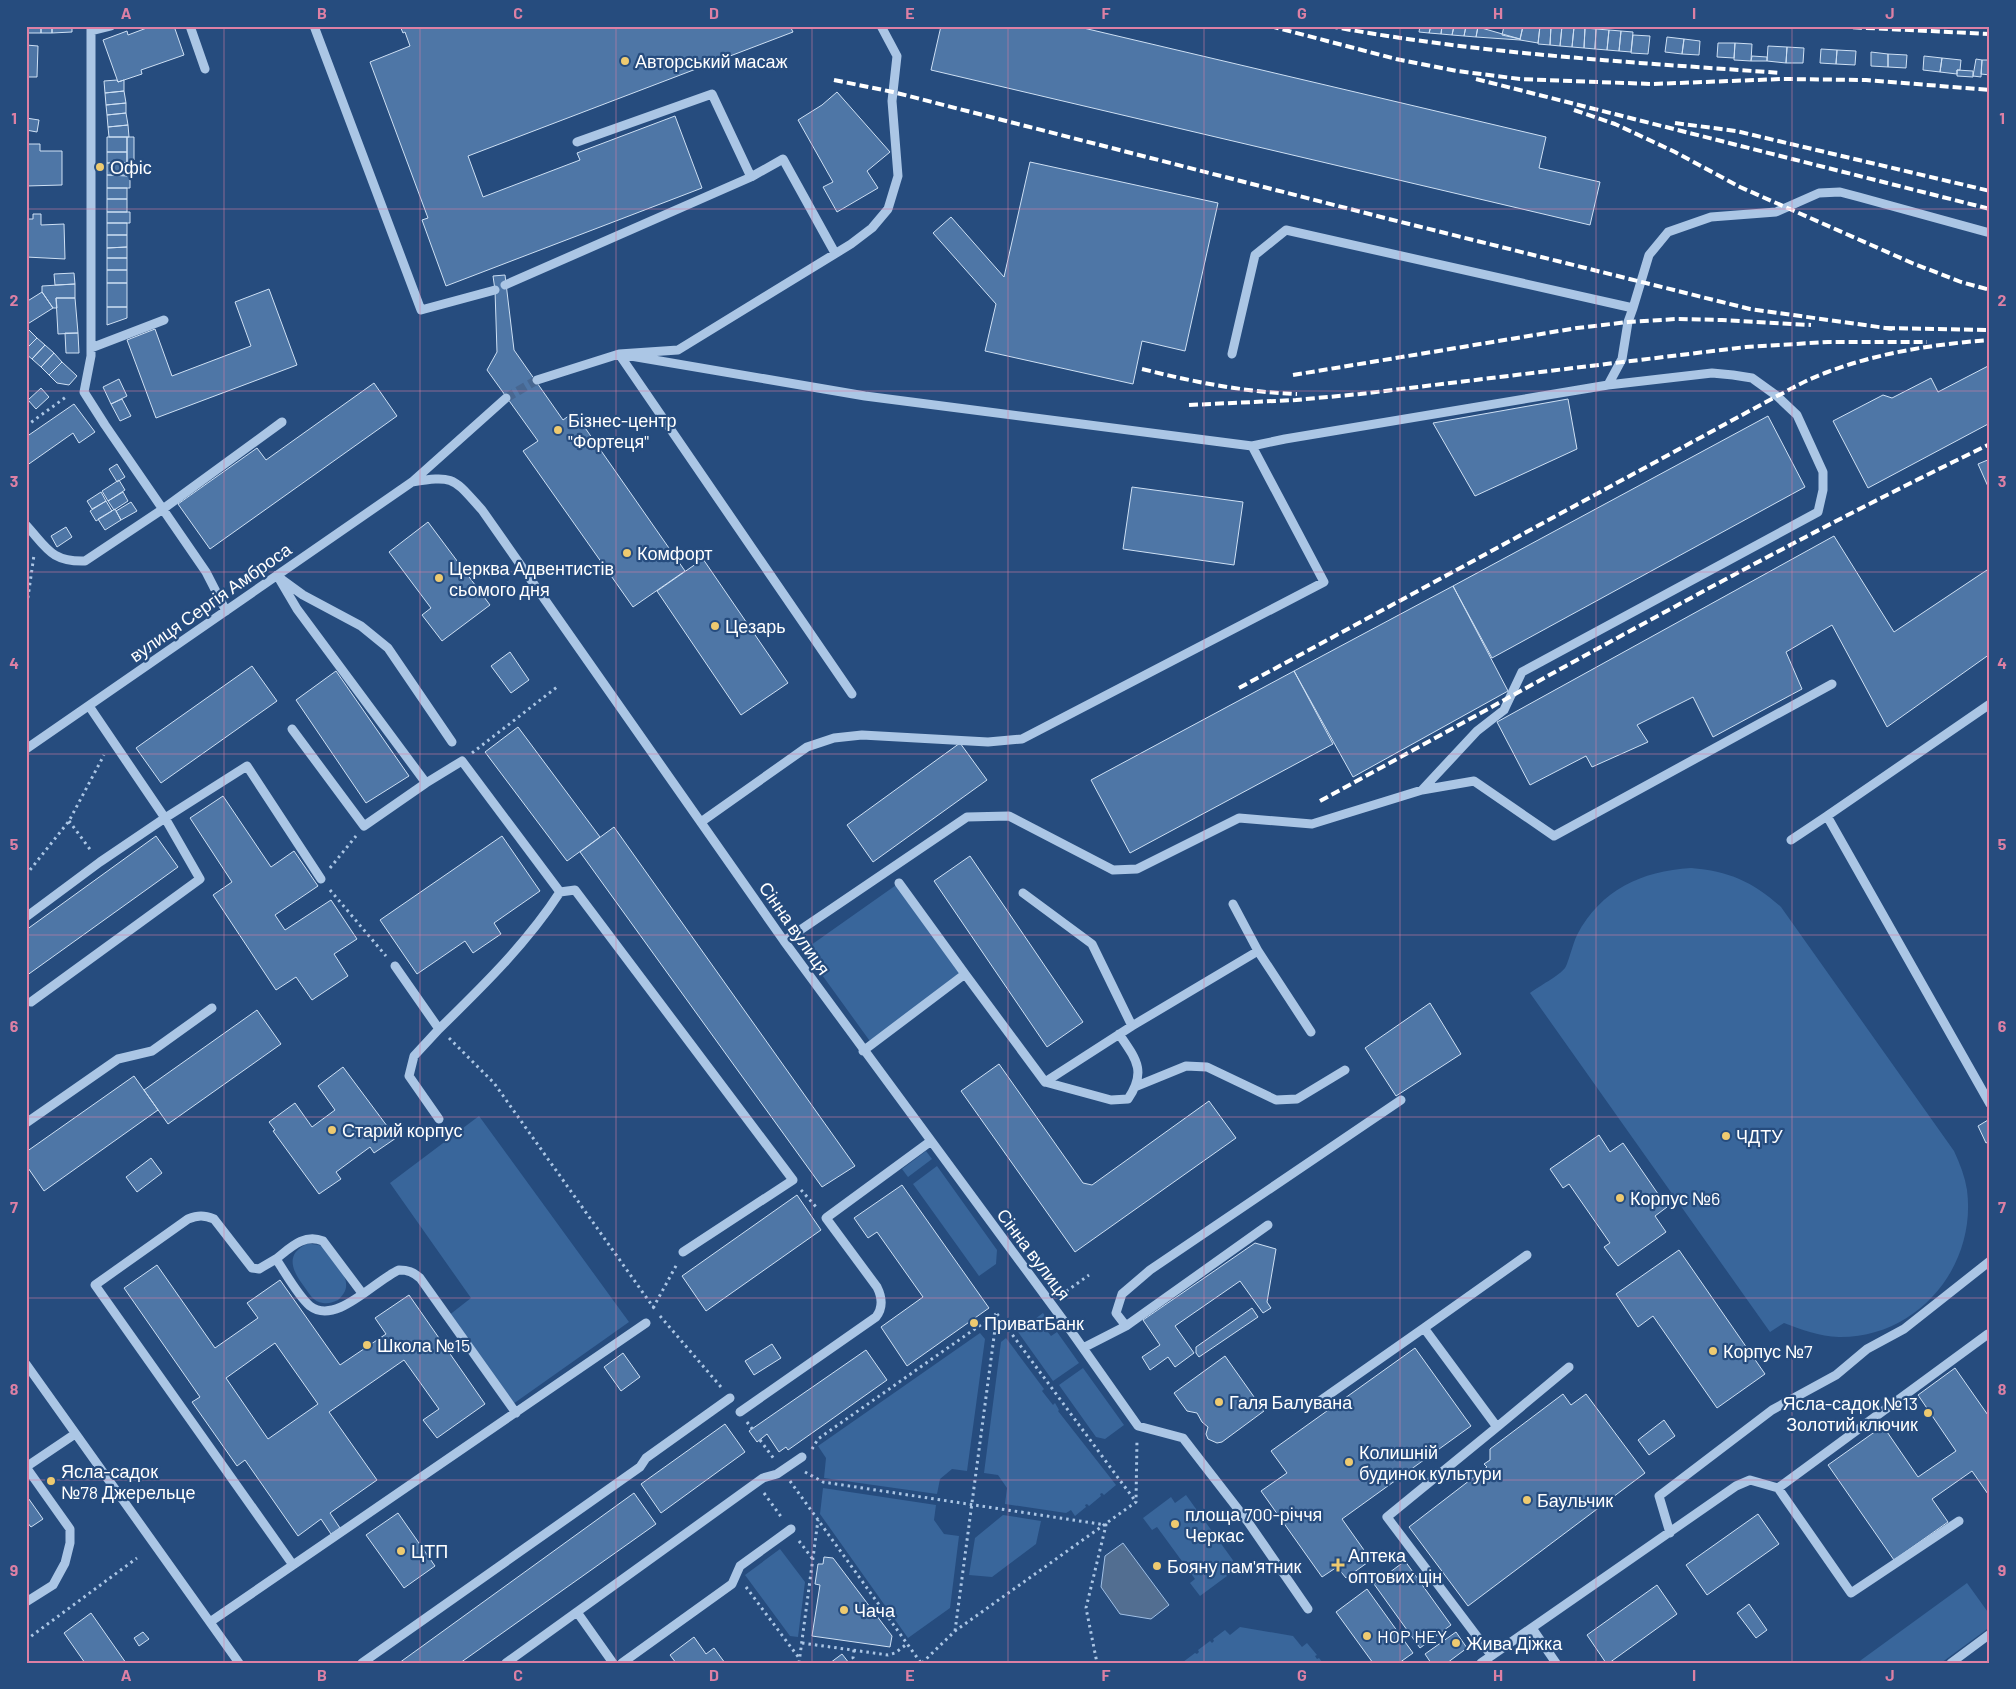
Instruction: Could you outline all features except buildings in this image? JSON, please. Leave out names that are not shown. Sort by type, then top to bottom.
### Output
[{"type":"street","points":[[110,26],[90,29],[91,348],[84,392],[206,572],[226,611]]},
{"type":"street","points":[[190,26],[206,69]]},
{"type":"street","points":[[314,26],[421,310],[495,290]]},
{"type":"street","points":[[537,380],[619,354],[678,350],[852,244],[872,228],[888,209],[898,176],[892,101],[897,56],[881,26]]},
{"type":"street","points":[[577,142],[712,94],[751,177]]},
{"type":"street","points":[[505,285],[751,177],[783,159],[835,253]]},
{"type":"street","points":[[1608,385],[1622,358],[1628,322],[1649,255],[1668,232],[1711,217],[1776,212],[1819,194],[1840,192],[1990,233]]},
{"type":"street","points":[[1232,354],[1255,255],[1286,230],[1633,308]]},
{"type":"street","points":[[91,348],[164,320]]},
{"type":"street","points":[[619,354],[865,396],[1252,446],[1285,438],[1608,385],[1712,373],[1752,378],[1777,396],[1797,415],[1823,472],[1824,490],[1818,512],[1522,672],[1504,710],[1477,731],[1422,790]]},
{"type":"street","points":[[619,354],[852,694]]},
{"type":"street","name":"вулиця Сергія Амброса","points":[[26,749],[412,482],[506,398]]},
{"type":"street","points":[[26,525],[45,549],[57,556],[73,561],[85,561],[163,509],[282,422]]},
{"type":"street","points":[[701,822],[807,747],[834,738],[862,735],[988,742],[1022,739],[1324,582],[1252,446]]},
{"type":"street","name":"Сінна вулиця","points":[[412,482],[444,478],[451,480],[464,490],[482,510],[784,941],[1083,1348],[1138,1426]]},
{"type":"street","points":[[277,576],[303,595],[361,626],[388,648],[452,742]]},
{"type":"street","points":[[277,576],[298,609],[426,783]]},
{"type":"street","points":[[784,941],[967,817],[1009,816],[1113,870],[1137,869],[1238,818],[1312,824],[1422,790],[1474,780],[1554,836],[1832,684]]},
{"type":"street","points":[[1792,840],[1990,704]]},
{"type":"street","points":[[31,1002],[200,879],[165,818],[89,706]]},
{"type":"street","points":[[292,728],[364,826],[426,783],[462,761],[560,892]]},
{"type":"street","points":[[26,918],[100,862],[247,766],[321,879]]},
{"type":"street","points":[[1826,816],[1990,1104]]},
{"type":"street","points":[[899,883],[1045,1082],[1111,1100],[1128,1099],[1136,1086],[1137,1062],[1119,1034]]},
{"type":"street","points":[[560,892],[575,890],[793,1180],[683,1252]]},
{"type":"street","points":[[439,1119],[409,1076],[414,1056],[486,984],[543,920],[560,892]]},
{"type":"street","points":[[1023,893],[1092,944],[1132,1026]]},
{"type":"street","points":[[1233,904],[1258,951],[1311,1032]]},
{"type":"street","points":[[1045,1082],[1132,1026],[1258,951]]},
{"type":"street","points":[[395,966],[440,1029]]},
{"type":"street","points":[[863,1051],[965,974]]},
{"type":"street","points":[[26,1124],[118,1059],[152,1051],[212,1008]]},
{"type":"street","points":[[1136,1086],[1186,1066],[1207,1067],[1276,1100],[1297,1099],[1345,1070]]},
{"type":"street","points":[[1126,1326],[1116,1313],[1122,1294],[1150,1270],[1401,1100]]},
{"type":"street","points":[[740,1412],[876,1317],[880,1312],[881,1297],[877,1287],[826,1218],[931,1141]]},
{"type":"street","points":[[293,1565],[94,1285],[188,1219],[196,1216],[206,1216],[214,1219],[252,1268],[259,1269],[308,1238],[316,1238],[323,1241],[362,1293]]},
{"type":"street","points":[[1083,1348],[1126,1326],[1268,1225]]},
{"type":"street","points":[[1317,1403],[1527,1255]]},
{"type":"street","points":[[276,1259],[304,1300],[318,1310],[326,1312],[335,1310],[399,1270],[407,1270],[414,1273],[420,1278],[516,1413]]},
{"type":"street","points":[[1670,1532],[1659,1496],[1772,1410],[1836,1375],[1867,1349],[1904,1328],[1990,1261]]},
{"type":"street","points":[[210,1622],[646,1323]]},
{"type":"street","points":[[1424,1328],[1497,1427]]},
{"type":"street","points":[[1778,1488],[1988,1334]]},
{"type":"street","points":[[26,1364],[239,1663]]},
{"type":"street","points":[[1491,1656],[1387,1516],[1569,1367]]},
{"type":"street","points":[[362,1663],[640,1467],[646,1458],[730,1398]]},
{"type":"street","points":[[1138,1426],[1183,1438],[1248,1522],[1308,1609]]},
{"type":"street","points":[[26,1602],[53,1585],[65,1563],[70,1529],[26,1466],[75,1434]]},
{"type":"street","points":[[506,1663],[762,1478],[775,1476],[802,1456]]},
{"type":"street","points":[[1481,1663],[1736,1486],[1750,1480],[1778,1488],[1851,1593],[1959,1521]]},
{"type":"street","points":[[622,1663],[732,1584],[740,1566],[791,1529]]},
{"type":"street","points":[[577,1612],[613,1663]]},
{"type":"street","points":[[1532,1628],[1556,1663]]},
{"type":"street","points":[[1951,1663],[1990,1634]]},
{"type":"path","points":[[26,426],[66,397]]},
{"type":"path","points":[[26,611],[33,567],[34,534]]},
{"type":"path","points":[[462,761],[557,687]]},
{"type":"path","points":[[26,876],[68,821],[112,741]]},
{"type":"path","points":[[68,821],[100,862]]},
{"type":"path","points":[[364,826],[321,879],[395,966]]},
{"type":"path","points":[[440,1029],[494,1083],[653,1308],[730,1398]]},
{"type":"path","points":[[793,1180],[826,1218]]},
{"type":"path","points":[[653,1308],[683,1252]]},
{"type":"path","points":[[1050,1303],[1089,1275]]},
{"type":"path","points":[[802,1456],[814,1447],[818,1439],[997,1314]]},
{"type":"path","points":[[997,1314],[1136,1502]]},
{"type":"path","points":[[955,1631],[997,1314]]},
{"type":"path","points":[[740,1412],[753,1430]]},
{"type":"path","points":[[1136,1502],[1138,1426]]},
{"type":"path","points":[[760,1440],[921,1663],[955,1631],[1136,1502]]},
{"type":"path","points":[[791,1464],[823,1482],[1106,1525]]},
{"type":"path","points":[[799,1661],[818,1520]]},
{"type":"path","points":[[1097,1663],[1086,1608],[1106,1525]]},
{"type":"path","points":[[26,1640],[137,1558]]},
{"type":"path","points":[[736,1574],[799,1661]]},
{"type":"path","points":[[802,1643],[892,1654],[907,1644]]},
{"type":"path","points":[[854,1650],[853,1658],[856,1663]]},
{"type":"shaded area","points":[[1691,868],[1717,872],[1740,879],[1771,898],[1781,907],[1954,1151],[1964,1175],[1967,1190],[1968,1218],[1962,1246],[1951,1271],[1936,1293],[1916,1311],[1893,1325],[1867,1334],[1839,1337],[1811,1332],[1784,1323],[1770,1332],[1530,993],[1565,968],[1577,935],[1587,919],[1610,895],[1624,886],[1655,873]]},
{"type":"shaded area","points":[[899,883],[965,974],[872,1044],[804,950]]},
{"type":"shaded area","points":[[479,1116],[629,1322],[513,1404],[448,1316],[471,1298],[390,1183]]},
{"type":"shaded area","points":[[926,1151],[932,1159],[908,1177],[902,1169]]},
{"type":"shaded area","points":[[937,1166],[997,1250],[996,1264],[979,1276],[913,1184]]},
{"type":"shaded area","points":[[307,1244],[323,1247],[333,1258],[343,1275],[346,1288],[338,1300],[331,1303],[316,1301],[296,1274],[293,1257],[300,1248]]},
{"type":"shaded area","points":[[1043,1313],[1045,1316],[1039,1320],[1051,1336],[1057,1332],[1079,1363],[1053,1381],[1018,1332]]},
{"type":"shaded area","points":[[980,1333],[985,1339],[967,1471],[952,1469],[940,1479],[937,1494],[824,1478],[826,1458],[818,1446]]},
{"type":"shaded area","points":[[1006,1338],[1044,1389],[1042,1391],[1053,1405],[1055,1403],[1058,1411],[1116,1485],[1104,1495],[1100,1494],[1101,1496],[1089,1506],[1085,1505],[1086,1507],[1075,1516],[1071,1510],[1066,1513],[1005,1504],[1007,1488],[998,1475],[984,1473],[1001,1342]]},
{"type":"shaded area","points":[[1083,1368],[1124,1425],[1105,1439],[1096,1437],[1059,1385]]},
{"type":"shaded area","points":[[823,1488],[936,1505],[934,1520],[944,1534],[959,1536],[950,1608],[908,1638],[820,1514]]},
{"type":"shaded area","points":[[1186,1495],[1235,1563],[1223,1571],[1227,1576],[1200,1596],[1190,1583],[1195,1579],[1157,1527],[1152,1530],[1143,1518],[1171,1497],[1175,1503]]},
{"type":"shaded area","points":[[1003,1515],[1041,1521],[1036,1544],[992,1577],[969,1575],[975,1538]]},
{"type":"shaded area","points":[[1123,1543],[1169,1605],[1151,1619],[1120,1614],[1101,1587],[1105,1556]]},
{"type":"shaded area","points":[[780,1549],[805,1582],[798,1637],[790,1636],[745,1575]]},
{"type":"shaded area","points":[[1967,1583],[1990,1615],[1990,1627],[1941,1663],[1857,1663]]},
{"type":"shaded area","points":[[1240,1627],[1293,1636],[1302,1647],[1307,1643],[1317,1655],[1315,1656],[1317,1659],[1319,1658],[1323,1663],[1183,1662],[1195,1653],[1197,1654],[1198,1650],[1210,1641],[1212,1643],[1213,1639],[1225,1630],[1230,1635]]},
{"type":"tunnel","points":[[506,398],[537,380]]},
{"type":"railway","points":[[1270,26],[1396,59],[1457,71],[1520,79],[1651,84],[1783,79],[1866,80],[1990,90]]},
{"type":"railway","points":[[1329,26],[1441,44],[1554,56],[1781,73]]},
{"type":"railway","points":[[1827,26],[1990,34]]},
{"type":"railway","points":[[1476,79],[1990,209]]},
{"type":"railway","points":[[834,80],[893,92],[1750,309],[1893,329]]},
{"type":"railway","points":[[1574,110],[1615,124],[1675,152],[1740,187],[1912,263],[1961,282],[1990,290]]},
{"type":"railway","points":[[1675,123],[1736,131],[1990,191]]},
{"type":"railway","points":[[1293,375],[1577,328],[1628,322],[1676,319],[1811,325]]},
{"type":"railway","points":[[1886,328],[1990,330]]},
{"type":"railway","points":[[1239,688],[1813,378],[1845,366],[1906,350],[1990,340]]},
{"type":"railway","points":[[1189,405],[1296,400],[1360,394],[1746,347],[1828,342],[1927,342]]},
{"type":"railway","points":[[1142,369],[1219,386],[1297,394]]},
{"type":"railway","points":[[1320,801],[1737,573],[1990,444]]},
{"type":"place","name":"Авторський масаж","points":[[625,61]]},
{"type":"place","name":"Офіс","points":[[100,167]]},
{"type":"place","name":"Бізнес-центр \"Фортеця\"","points":[[558,430]]},
{"type":"place","name":"Комфорт","points":[[627,553]]},
{"type":"place","name":"Церква Адвентистів сьомого дня","points":[[439,578]]},
{"type":"place","name":"Цезарь","points":[[715,626]]},
{"type":"place","name":"Старий корпус","points":[[332,1130]]},
{"type":"place","name":"ЧДТУ","points":[[1726,1136]]},
{"type":"place","name":"Корпус №6","points":[[1620,1198]]},
{"type":"place","name":"ПриватБанк","points":[[974,1323]]},
{"type":"place","name":"Школа №15","points":[[367,1345]]},
{"type":"place","name":"Корпус №7","points":[[1713,1351]]},
{"type":"place","name":"Галя Балувана","points":[[1219,1402]]},
{"type":"place","name":"Ясла-садок №13 Золотий ключик","points":[[1928,1413]]},
{"type":"place","name":"Колишній будинок культури","points":[[1349,1462]]},
{"type":"place","name":"Ясла-садок №78 Джерельце","points":[[51,1481]]},
{"type":"place","name":"Баульчик","points":[[1527,1500]]},
{"type":"place","name":"площа 700-річчя Черкас","points":[[1175,1524]]},
{"type":"place","name":"ЦТП","points":[[401,1551]]},
{"type":"place","name":"Аптека оптових цін","points":[[1338,1565]]},
{"type":"place","name":"Бояну пам'ятник","points":[[1157,1566]]},
{"type":"place","name":"Чача","points":[[844,1610]]},
{"type":"place","name":"HOP HEY","points":[[1367,1636]]},
{"type":"place","name":"Жива Діжка","points":[[1456,1643]]}]
